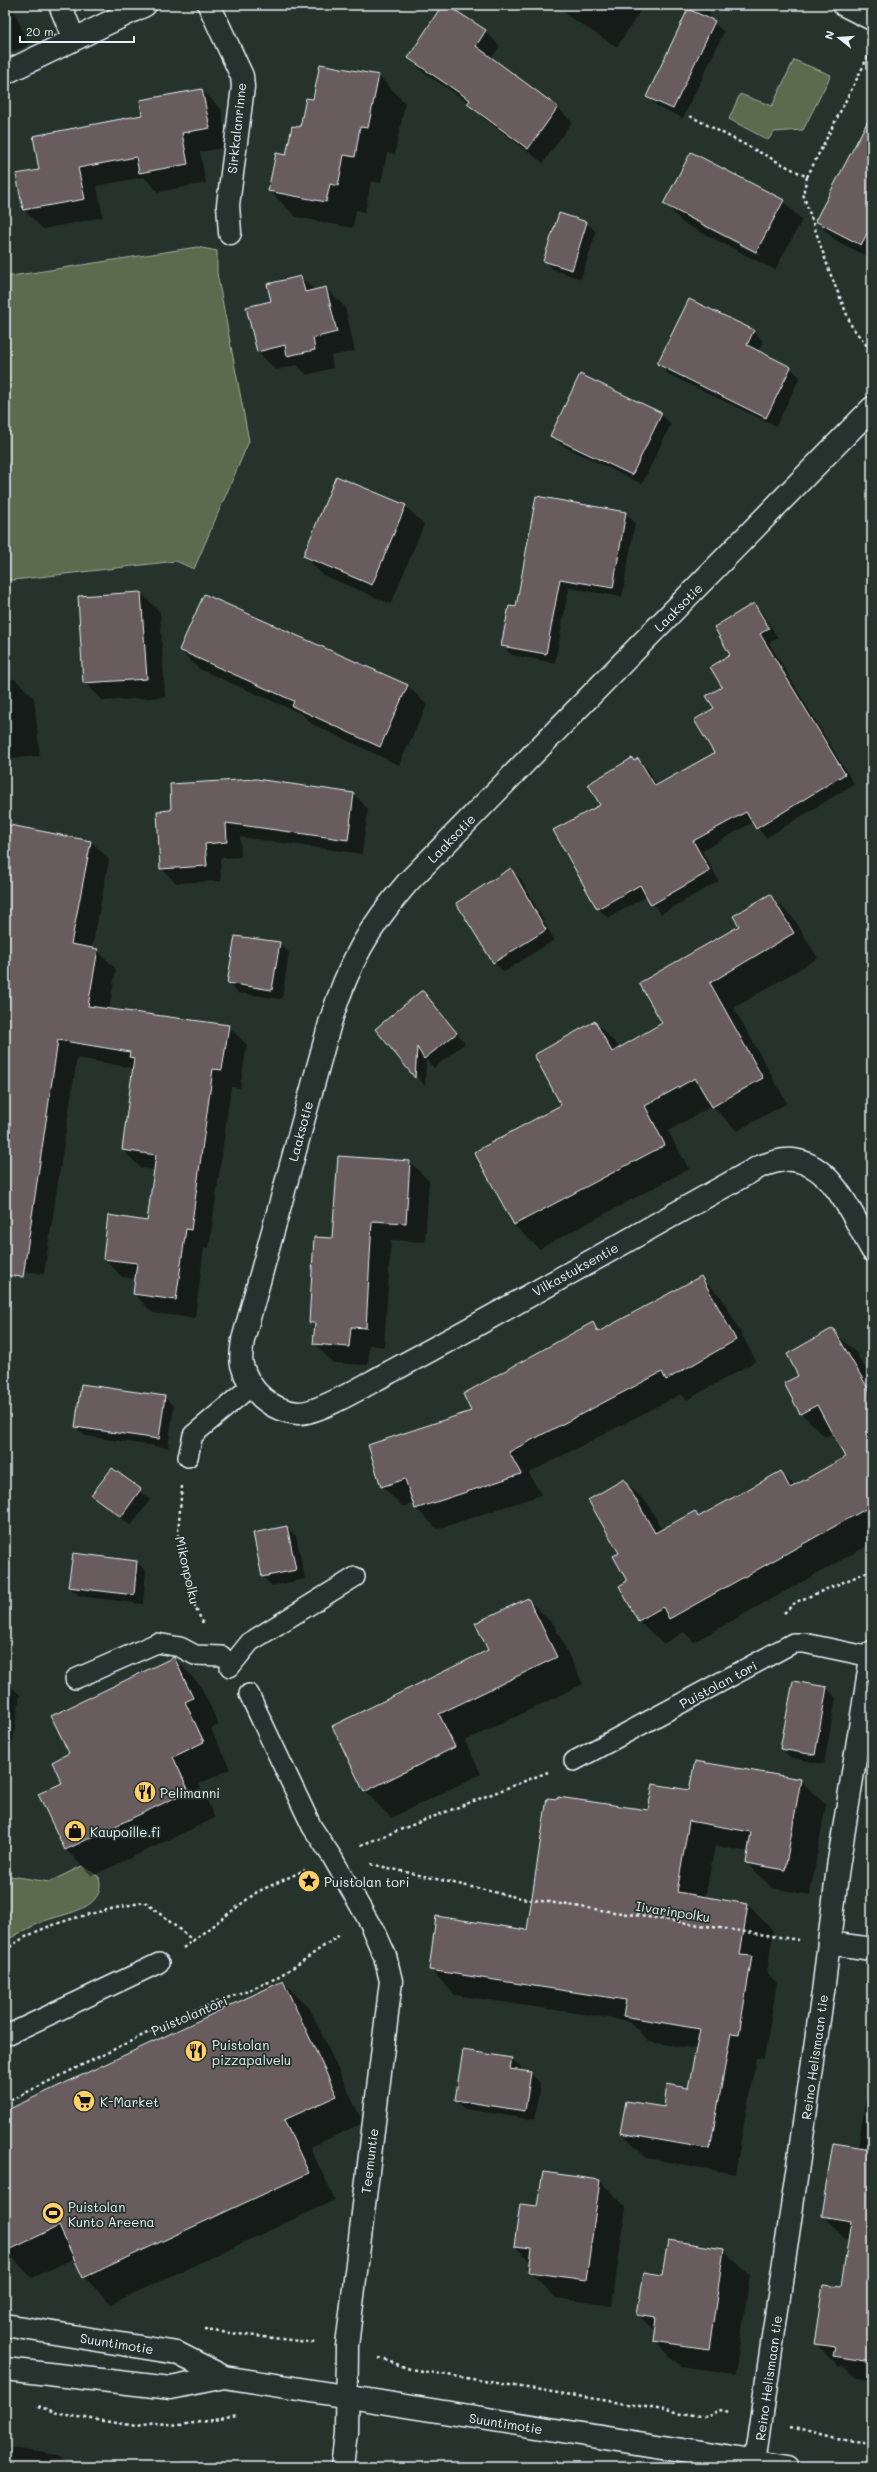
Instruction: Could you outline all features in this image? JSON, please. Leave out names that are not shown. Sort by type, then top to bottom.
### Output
[{"type":"street","points":[[60,5],[74,39]]},
{"type":"street","points":[[5,73],[145,5]]},
{"type":"street","name":"Sirkkalanrinne","points":[[209,5],[242,76],[243,87],[228,204],[230,233]]},
{"type":"street","points":[[844,5],[872,19]]},
{"type":"street","name":"Laaksotie","points":[[251,1386],[241,1364],[243,1340],[335,1006],[346,977],[371,928],[408,882],[872,408]]},
{"type":"street","name":"Vilkastuksentie","points":[[251,1386],[272,1406],[300,1413],[339,1399],[759,1167],[776,1162],[791,1160],[804,1163],[828,1179],[872,1250]]},
{"type":"street","name":"Reino Helismaan tie","points":[[755,2462],[763,2417],[829,1943],[838,1867],[871,1655]]},
{"type":"street","name":"Teemuntie","points":[[342,2467],[346,2433],[345,2397],[347,2346],[391,1981],[385,1956],[369,1922]]},
{"type":"street","points":[[829,1943],[872,1948]]},
{"type":"street","name":"Suuntimotie","points":[[5,2325],[177,2354],[224,2377],[788,2467]]},
{"type":"street","name":"Suuntimotie","points":[[5,2368],[171,2388],[224,2377]]},
{"type":"lane","points":[[188,1457],[193,1435],[251,1386]]},
{"type":"lane","points":[[75,1680],[157,1643],[180,1647],[195,1654],[226,1661],[250,1642],[355,1576]]},
{"type":"lane","name":"Puistolan tori","points":[[574,1761],[793,1643],[804,1643],[871,1655]]},
{"type":"lane","points":[[249,1694],[312,1827],[332,1857],[369,1922]]},
{"type":"lane","points":[[5,2036],[159,1962]]},
{"type":"path","points":[[872,49],[807,177],[803,194],[830,273],[852,327],[872,352]]},
{"type":"path","points":[[690,116],[807,177]]},
{"type":"path","name":"Mikonpolku","points":[[188,1457],[183,1475],[178,1533],[195,1607],[226,1661]]},
{"type":"path","points":[[780,1617],[796,1602],[872,1570]]},
{"type":"path","name":"Iivarinpolku","points":[[332,1857],[379,1865],[515,1897],[829,1943]]},
{"type":"path","points":[[5,1951],[13,1944],[61,1922],[93,1913],[145,1902],[194,1941]]},
{"type":"path","name":"Puistolantori","points":[[5,2103],[188,2013],[269,1982],[369,1922]]},
{"type":"path","points":[[274,2340],[347,2346],[410,2370],[707,2417],[720,2410],[763,2417],[836,2439],[872,2443]]},
{"type":"path","points":[[33,2404],[60,2414],[136,2426],[156,2423],[181,2425],[238,2416]]},
{"type":"green space","points":[[794,60],[831,75],[803,130],[774,132],[768,140],[729,119],[740,94],[772,106]]},
{"type":"green space","points":[[197,247],[217,251],[217,273],[249,441],[194,569],[176,561],[5,581],[5,277]]},
{"type":"green space","points":[[82,1866],[99,1877],[100,1888],[97,1896],[91,1903],[73,1912],[44,1921],[5,1941],[5,1875],[49,1882]]},
{"type":"building","points":[[442,5],[447,5],[486,30],[476,46],[558,107],[528,149],[467,104],[470,100],[408,58]]},
{"type":"building","points":[[688,9],[715,21],[673,109],[646,97]]},
{"type":"building","points":[[320,64],[379,75],[368,128],[360,127],[355,157],[344,155],[338,186],[330,184],[326,202],[268,191],[276,153],[286,155],[292,126],[300,127],[306,98],[313,99]]},
{"type":"building","points":[[202,89],[210,128],[182,133],[188,164],[139,173],[136,157],[78,168],[85,199],[23,210],[16,174],[39,170],[33,136],[142,115],[140,100]]},
{"type":"building","points":[[872,113],[872,224],[861,245],[815,221]]},
{"type":"building","points":[[691,152],[784,200],[756,252],[663,204]]},
{"type":"building","points":[[559,213],[587,222],[572,270],[543,261]]},
{"type":"building","points":[[301,276],[305,292],[326,287],[337,332],[313,338],[315,350],[287,356],[285,345],[257,352],[246,307],[271,301],[267,284]]},
{"type":"building","points":[[689,299],[754,330],[747,345],[791,367],[766,418],[657,364]]},
{"type":"building","points":[[580,374],[662,413],[632,475],[550,436]]},
{"type":"building","points":[[336,476],[406,505],[372,585],[303,556]]},
{"type":"building","points":[[536,496],[626,512],[613,588],[560,579],[546,654],[501,646],[509,606],[516,607]]},
{"type":"building","points":[[141,592],[147,679],[83,683],[78,596]]},
{"type":"building","points":[[204,594],[408,685],[380,747],[292,706],[294,701],[179,650]]},
{"type":"building","points":[[754,603],[769,628],[760,634],[845,774],[756,829],[746,812],[693,841],[710,871],[651,905],[640,885],[597,909],[553,830],[600,805],[588,784],[632,758],[634,761],[638,758],[655,786],[714,753],[694,720],[714,708],[706,696],[722,687],[710,667],[730,655],[714,627]]},
{"type":"building","points":[[256,779],[354,793],[348,840],[226,823],[227,842],[205,844],[207,866],[160,869],[157,811],[171,810],[170,784]]},
{"type":"building","points":[[5,824],[91,841],[71,944],[98,949],[88,1006],[229,1025],[222,1070],[213,1069],[191,1230],[186,1229],[176,1300],[133,1294],[137,1263],[103,1259],[108,1215],[147,1221],[156,1155],[122,1150],[134,1058],[129,1057],[130,1052],[58,1040],[23,1277],[5,1275]]},
{"type":"building","points":[[511,868],[546,930],[493,963],[456,903]]},
{"type":"building","points":[[770,894],[794,933],[710,983],[763,1078],[712,1107],[695,1078],[645,1106],[665,1145],[514,1225],[474,1152],[561,1105],[534,1055],[595,1021],[612,1052],[662,1023],[639,983],[739,926],[733,916]]},
{"type":"building","points":[[235,936],[280,942],[272,990],[227,983]]},
{"type":"building","points":[[421,991],[423,991],[457,1033],[424,1059],[417,1047],[415,1078],[375,1029]]},
{"type":"building","points":[[338,1156],[410,1161],[406,1223],[372,1221],[366,1328],[351,1327],[349,1347],[313,1344],[315,1323],[309,1323],[314,1237],[332,1238]]},
{"type":"building","points":[[701,1276],[736,1340],[666,1380],[662,1372],[509,1452],[521,1474],[415,1509],[405,1479],[381,1487],[368,1445],[471,1411],[463,1394],[593,1322],[598,1332]]},
{"type":"building","points":[[833,1328],[872,1395],[872,1508],[871,1506],[669,1619],[663,1607],[638,1621],[619,1586],[627,1581],[613,1556],[619,1553],[588,1500],[624,1479],[655,1533],[695,1511],[698,1517],[781,1471],[790,1488],[845,1457],[817,1405],[800,1414],[784,1383],[798,1376],[787,1354]]},
{"type":"building","points":[[81,1384],[165,1396],[159,1439],[75,1427]]},
{"type":"building","points":[[112,1468],[141,1489],[121,1517],[91,1495]]},
{"type":"building","points":[[287,1526],[296,1570],[262,1577],[253,1533]]},
{"type":"building","points":[[73,1553],[137,1561],[134,1595],[68,1587]]},
{"type":"building","points":[[528,1598],[557,1657],[439,1714],[455,1747],[364,1792],[332,1726],[488,1650],[475,1623]]},
{"type":"building","points":[[174,1657],[193,1698],[185,1702],[204,1742],[173,1757],[189,1791],[65,1850],[38,1794],[62,1783],[52,1762],[69,1753],[51,1716]]},
{"type":"building","points":[[793,1681],[827,1687],[815,1755],[780,1749]]},
{"type":"building","points":[[695,1761],[801,1779],[785,1870],[746,1863],[751,1832],[689,1821],[677,1892],[748,1904],[740,1955],[752,1956],[739,2034],[731,2033],[710,2149],[620,2133],[626,2101],[664,2107],[667,2084],[688,2088],[700,2029],[623,2016],[626,2000],[429,1970],[436,1916],[527,1930],[547,1798],[558,1799],[558,1797],[648,1810],[653,1784],[689,1790]]},
{"type":"building","points":[[283,1981],[337,2096],[284,2120],[309,2173],[83,2278],[59,2226],[5,2252],[5,2111]]},
{"type":"building","points":[[463,2050],[512,2058],[510,2069],[531,2072],[525,2111],[455,2100]]},
{"type":"building","points":[[833,2143],[872,2149],[872,2362],[833,2356],[835,2347],[814,2344],[823,2285],[841,2287],[851,2221],[821,2216]]},
{"type":"building","points":[[543,2172],[600,2180],[586,2280],[529,2272],[532,2248],[514,2246],[520,2204],[537,2206]]},
{"type":"building","points":[[668,2240],[724,2249],[709,2349],[653,2341],[656,2318],[637,2315],[644,2272],[662,2275]]},
{"type":"place","name":"Pelimanni","points":[[145,1792]]},
{"type":"place","name":"Kaupoille.fi","points":[[75,1831]]},
{"type":"place","name":"Puistolan tori","points":[[309,1881]]},
{"type":"place","name":"Puistolan pizzapalvelu","points":[[196,2051]]},
{"type":"place","name":"K-Market","points":[[84,2101]]},
{"type":"place","name":"Puistolan Kunto Areena","points":[[53,2213]]}]
